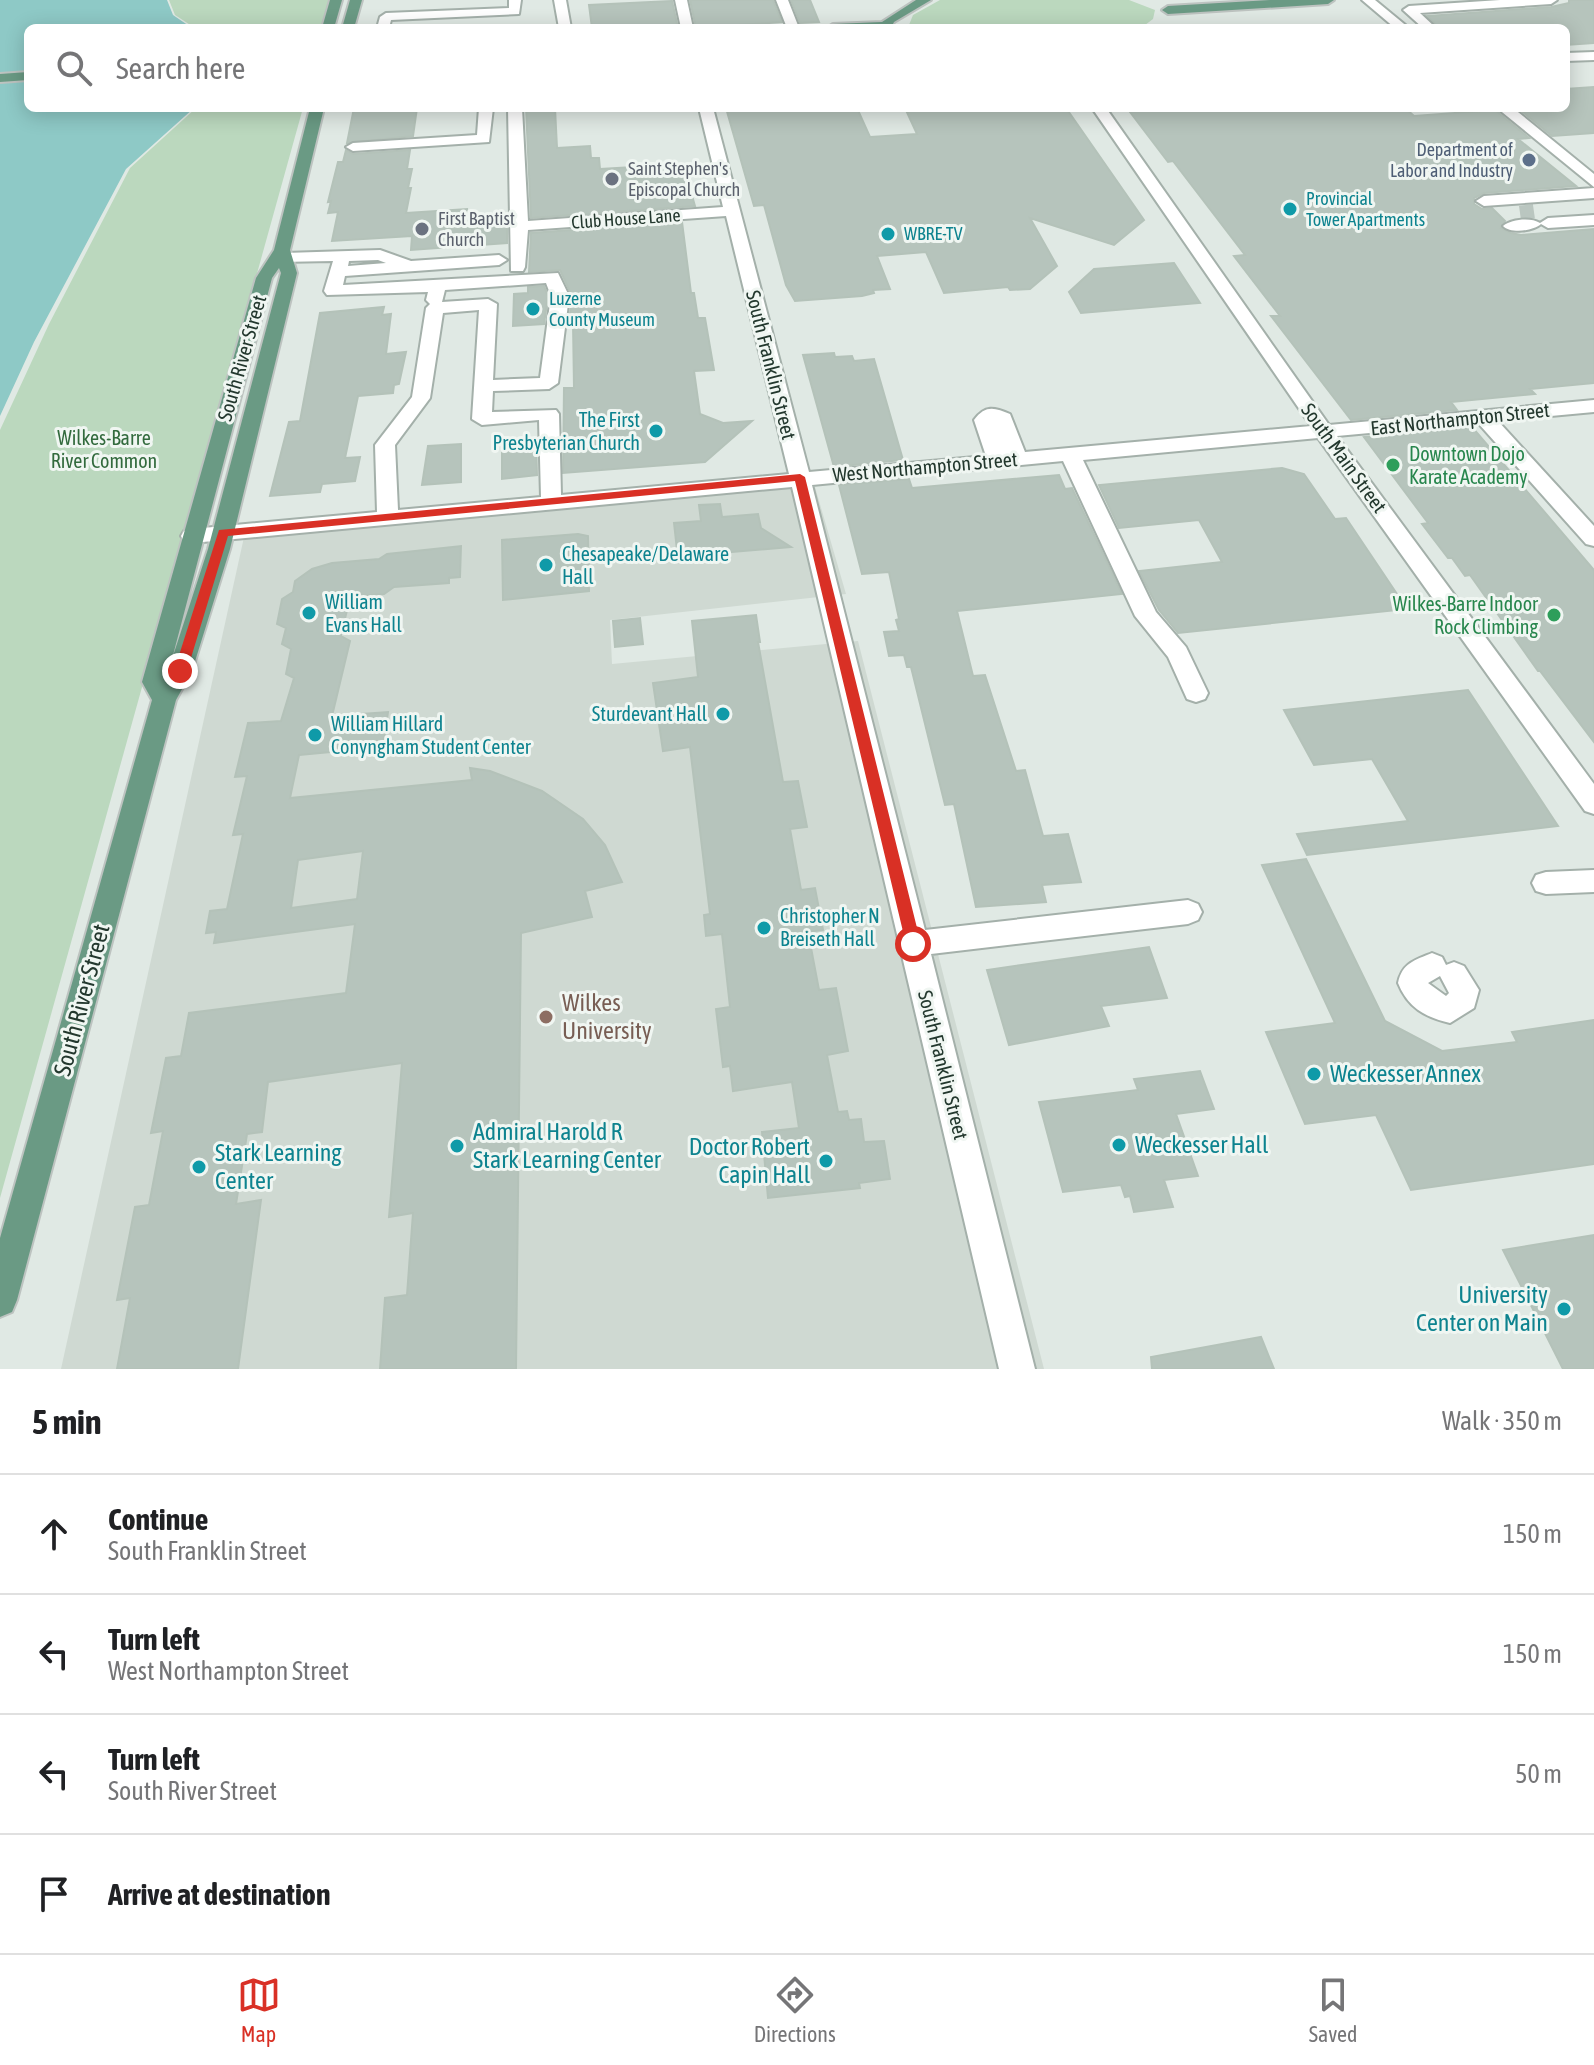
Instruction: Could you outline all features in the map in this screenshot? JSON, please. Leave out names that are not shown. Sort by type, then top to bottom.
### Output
[{"type":"main road","points":[[329,24],[336,0]]},
{"type":"main road","points":[[349,24],[356,0]]},
{"type":"main road","points":[[889,24],[889,20],[925,0]]},
{"type":"main road","points":[[1165,24],[1164,6],[1328,0]]},
{"type":"main road","points":[[0,78],[24,76]]},
{"type":"main road","name":"South River Street","points":[[164,700],[154,682],[264,278],[283,254],[316,112]]},
{"type":"main road","name":"South River Street","points":[[0,1300],[164,700],[180,671],[223,532],[289,273],[283,254]]},
{"type":"street","points":[[384,24],[386,17],[515,11],[515,0]]},
{"type":"street","points":[[560,0],[564,24]]},
{"type":"street","points":[[681,0],[686,24]]},
{"type":"street","points":[[782,0],[791,24]]},
{"type":"street","points":[[1368,0],[1398,24]]},
{"type":"street","points":[[1425,24],[1409,10],[1467,2],[1551,0]]},
{"type":"street","points":[[1570,57],[1594,56]]},
{"type":"street","points":[[353,147],[484,139],[486,112]]},
{"type":"street","points":[[515,112],[520,226],[517,267]]},
{"type":"street","name":"South Franklin Street","points":[[707,112],[800,477],[1017,1369]]},
{"type":"street","name":"South Main Street","points":[[1102,112],[1325,433],[1594,804]]},
{"type":"street","points":[[1509,112],[1594,182]]},
{"type":"street","points":[[1484,201],[1594,193]]},
{"type":"street","points":[[1594,206],[1524,219],[1594,220]]},
{"type":"street","name":"Club House Lane","points":[[520,226],[732,211]]},
{"type":"street","points":[[283,254],[340,264],[409,266],[499,260]]},
{"type":"street","points":[[340,264],[333,291],[552,277],[560,296],[549,383],[483,386]]},
{"type":"street","points":[[388,515],[385,445],[421,398],[437,286]]},
{"type":"street","points":[[435,308],[488,304],[482,419],[549,414],[551,501]]},
{"type":"street","name":"East Northampton Street","points":[[1325,433],[1594,406]]},
{"type":"street","points":[[1484,417],[1594,539]]},
{"type":"street","name":"West Northampton Street","points":[[192,536],[800,477],[1325,433]]},
{"type":"street","points":[[1070,454],[1146,616],[1178,653],[1196,693]]},
{"type":"street","points":[[1546,883],[1594,881]]},
{"type":"street","points":[[913,944],[1188,912]]},
{"type":"shaded area","name":"Wilkes University","points":[[813,480],[846,594],[610,620],[612,664],[858,641],[1044,1369],[61,1369],[246,528]]},
{"type":"green space","points":[[169,0],[333,0],[326,24],[189,24],[175,15]]},
{"type":"green space","points":[[940,0],[1129,0],[1155,10],[1153,19],[1146,24],[909,24],[913,15]]},
{"type":"green space","name":"Wilkes-Barre River Common","points":[[192,112],[302,112],[0,1198],[0,430],[49,324],[130,168]]},
{"type":"water","points":[[0,0],[167,0],[173,15],[186,24],[24,24],[24,112],[190,112],[126,169],[34,342],[0,416]]},
{"type":"building","points":[[690,0],[773,0],[782,22],[753,24],[695,24]]},
{"type":"building","points":[[791,0],[810,0],[819,22],[800,23]]},
{"type":"building","points":[[1569,0],[1594,0],[1594,43],[1570,45],[1570,24],[1435,24],[1427,16],[1551,7],[1569,3]]},
{"type":"building","points":[[672,1],[677,24],[591,24],[589,5]]},
{"type":"building","points":[[1594,87],[1594,133],[1552,136],[1523,112],[1570,112],[1570,89]]},
{"type":"building","points":[[353,112],[416,112],[413,136],[347,143]]},
{"type":"building","name":"Saint Stephen's Episcopal Church","points":[[526,112],[555,112],[557,148],[590,146],[591,158],[599,158],[600,169],[683,164],[695,206],[531,218]]},
{"type":"building","points":[[727,112],[859,112],[870,137],[917,134],[907,112],[1069,112],[1144,220],[1114,245],[1030,218],[1057,266],[1030,289],[1010,290],[1008,287],[944,293],[926,252],[877,256],[890,289],[873,290],[874,293],[862,296],[795,301],[786,285],[764,205],[754,206]]},
{"type":"building","points":[[1130,112],[1410,112],[1414,116],[1497,112],[1529,138],[1518,139],[1576,186],[1484,193],[1474,198],[1474,204],[1482,209],[1492,208],[1505,221],[1501,228],[1511,233],[1521,235],[1594,229],[1594,383],[1530,389],[1535,394],[1451,402],[1457,410],[1351,420],[1271,316],[1280,316],[1234,256],[1245,255],[1173,161],[1168,162]]},
{"type":"building","points":[[346,150],[353,154],[410,150],[407,169],[412,169],[408,188],[411,188],[406,213],[467,209],[466,221],[507,218],[507,243],[411,250],[412,236],[332,241],[338,212],[328,213],[331,201],[328,202],[338,162],[343,162]]},
{"type":"building","points":[[682,222],[691,293],[694,293],[698,318],[705,318],[714,370],[694,371],[700,414],[723,423],[752,421],[705,462],[563,473],[564,388],[574,388],[573,322],[569,322],[572,296],[560,270],[529,272],[531,233]]},
{"type":"building","points":[[1174,263],[1200,303],[1081,313],[1069,292],[1094,269]]},
{"type":"building","name":"Luzerne County Museum","points":[[544,286],[548,296],[544,324],[513,326],[514,294],[528,293],[528,287]]},
{"type":"building","points":[[384,307],[382,315],[391,314],[386,354],[406,352],[399,384],[394,385],[393,393],[358,396],[345,458],[360,457],[355,481],[322,484],[320,492],[270,496],[289,422],[300,421],[320,313]]},
{"type":"building","points":[[834,353],[835,357],[852,356],[854,361],[874,359],[903,460],[834,467],[803,355]]},
{"type":"building","points":[[1472,427],[1594,570],[1594,742],[1538,671],[1470,575],[1465,576],[1452,558],[1448,558],[1422,524],[1428,523],[1364,437]]},
{"type":"building","points":[[536,439],[537,475],[502,479],[502,442]]},
{"type":"building","points":[[461,444],[461,482],[422,485],[428,446]]},
{"type":"building","points":[[1282,468],[1304,474],[1335,519],[1346,518],[1407,609],[1178,633],[1159,610],[1139,571],[1222,562],[1199,520],[1119,528],[1099,485]]},
{"type":"building","points":[[1059,475],[1065,489],[1072,488],[1122,594],[957,611],[973,676],[985,675],[1016,771],[1025,770],[1043,836],[1068,834],[1081,882],[1042,885],[1046,902],[976,907],[954,804],[945,805],[911,667],[907,667],[904,655],[889,656],[884,632],[899,631],[896,620],[899,619],[889,572],[862,574],[839,485],[909,479],[912,488]]},
{"type":"building","points":[[720,504],[722,517],[758,514],[761,528],[791,547],[685,556],[685,549],[677,550],[674,523],[701,521],[699,505]]},
{"type":"building","name":"Chesapeake/Delaware Hall","points":[[578,534],[588,536],[589,591],[503,600],[502,540]]},
{"type":"building","points":[[461,546],[460,577],[449,578],[449,583],[394,587],[384,594],[350,597],[341,636],[350,641],[332,716],[388,712],[383,747],[299,755],[290,798],[472,780],[470,768],[490,771],[542,791],[583,819],[605,845],[622,882],[585,891],[592,917],[521,933],[516,1369],[380,1369],[385,1298],[407,1295],[413,1213],[389,1217],[402,1063],[268,1082],[262,1132],[247,1134],[236,1204],[261,1200],[238,1369],[117,1369],[130,1298],[117,1300],[135,1207],[149,1205],[163,1131],[151,1133],[166,1058],[181,1056],[189,1013],[346,993],[355,924],[214,943],[216,932],[206,933],[210,911],[227,909],[243,834],[233,835],[247,776],[235,777],[248,723],[281,721],[294,678],[286,674],[291,649],[282,644],[286,628],[277,624],[282,599],[293,592],[295,581],[312,569],[332,563],[379,559],[387,554]],"holes":[[[363,851],[357,899],[291,908],[298,860]]]},
{"type":"building","points":[[756,615],[783,782],[798,781],[807,827],[790,829],[801,890],[815,888],[823,930],[808,932],[819,990],[836,988],[848,1051],[827,1055],[838,1112],[847,1111],[849,1120],[861,1119],[864,1142],[884,1141],[890,1179],[859,1183],[860,1188],[768,1198],[762,1132],[799,1128],[792,1082],[733,1091],[730,1066],[723,1067],[716,1009],[730,1007],[722,934],[706,936],[704,915],[710,914],[690,747],[663,751],[653,683],[698,677],[692,621]]},
{"type":"building","points":[[640,618],[643,644],[615,647],[613,621]]},
{"type":"building","points":[[1468,690],[1558,826],[1307,855],[1297,834],[1408,821],[1372,759],[1314,765],[1284,710]]},
{"type":"building","points":[[1306,859],[1385,1021],[1442,1051],[1517,1042],[1512,1032],[1594,1020],[1594,1164],[1411,1190],[1376,1115],[1305,1124],[1266,1032],[1335,1023],[1262,865]]},
{"type":"building","points":[[1149,947],[1167,998],[1101,1006],[1109,1026],[1009,1045],[987,970]]},
{"type":"building","name":"Weckesser Hall","points":[[1200,1071],[1214,1109],[1176,1114],[1198,1176],[1164,1180],[1173,1207],[1134,1212],[1130,1196],[1125,1197],[1121,1185],[1063,1192],[1039,1102],[1138,1090],[1134,1079]]},
{"type":"building","name":"University Center on Main","points":[[1594,1235],[1594,1369],[1563,1369],[1503,1250]]},
{"type":"building","points":[[1261,1337],[1274,1369],[1152,1369],[1151,1357]]},
{"type":"tunnel","points":[[1520,213],[1534,211]]},
{"type":"place","name":"Department of Labor and Industry","points":[[1529,160]]},
{"type":"place","name":"Saint Stephen's Episcopal Church","points":[[612,179]]},
{"type":"place","name":"Provincial Tower Apartments","points":[[1290,209]]},
{"type":"place","name":"First Baptist Church","points":[[422,229]]},
{"type":"place","name":"WBRE-TV","points":[[888,234]]},
{"type":"place","name":"Luzerne County Museum","points":[[533,309]]},
{"type":"place","name":"The First Presbyterian Church","points":[[656,431]]},
{"type":"place","name":"Downtown Dojo Karate Academy","points":[[1393,465]]},
{"type":"place","name":"Chesapeake/Delaware Hall","points":[[546,565]]},
{"type":"place","name":"William Evans Hall","points":[[309,613]]},
{"type":"place","name":"Wilkes-Barre Indoor Rock Climbing","points":[[1554,615]]},
{"type":"place","name":"Sturdevant Hall","points":[[723,714]]},
{"type":"place","name":"William Hillard Conyngham Student Center","points":[[315,735]]},
{"type":"place","name":"Christopher N Breiseth Hall","points":[[764,928]]},
{"type":"place","name":"Wilkes University","points":[[546,1017]]},
{"type":"place","name":"Weckesser Annex","points":[[1314,1074]]},
{"type":"place","name":"Weckesser Hall","points":[[1119,1145]]},
{"type":"place","name":"Admiral Harold R Stark Learning Center","points":[[457,1146]]},
{"type":"place","name":"Doctor Robert Capin Hall","points":[[826,1161]]},
{"type":"place","name":"Stark Learning Center","points":[[199,1167]]},
{"type":"place","name":"University Center on Main","points":[[1564,1309]]},
{"type":"route","points":[[180,671],[223,532],[800,477],[913,944]]}]
